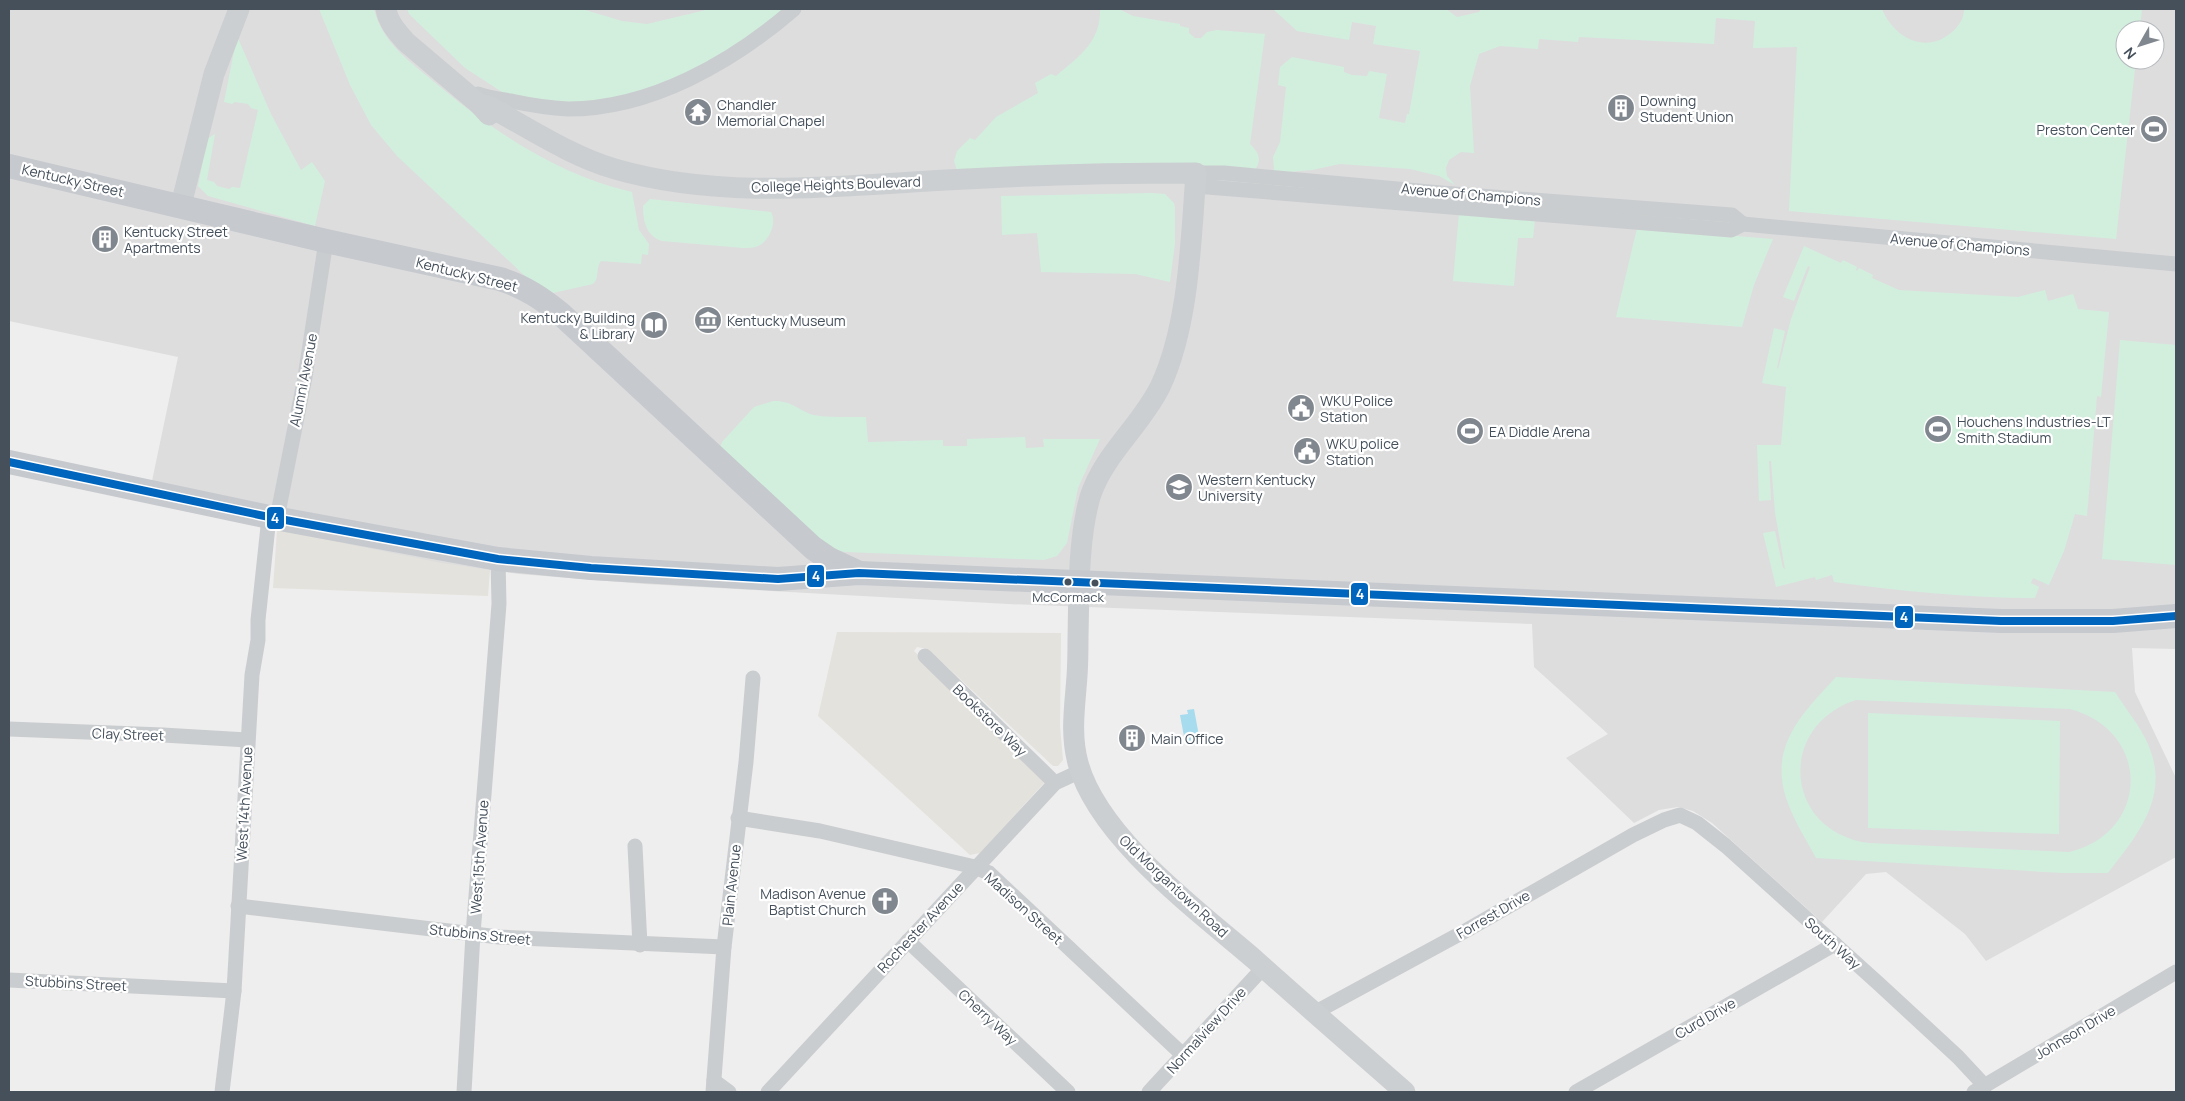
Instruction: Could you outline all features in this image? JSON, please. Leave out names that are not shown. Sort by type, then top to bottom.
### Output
[{"type":"main road","name":"Kentucky Street","points":[[9,166],[181,205],[326,241],[500,279],[533,292],[562,315],[798,535],[829,558],[859,573]]},
{"type":"main road","points":[[9,462],[273,517],[498,559],[618,570],[778,579],[859,573],[2001,621],[2113,621],[2176,616]]},
{"type":"street","points":[[181,205],[214,74],[240,9]]},
{"type":"street","name":"College Heights Boulevard","points":[[386,9],[395,30],[406,42],[479,104],[490,107],[569,150],[614,169],[657,178],[712,186],[774,189],[1117,173],[1195,180]]},
{"type":"street","points":[[460,88],[484,96],[548,108],[570,109],[609,105],[646,96],[700,73],[744,47],[794,9]]},
{"type":"street","name":"Avenue of Champions","points":[[1195,180],[1224,173],[1732,215],[1743,224],[2176,264]]},
{"type":"street","points":[[1079,582],[1086,514],[1097,480],[1106,462],[1149,406],[1170,362],[1180,320],[1188,270],[1195,180]]},
{"type":"street","name":"Alumni Avenue","points":[[273,517],[305,377],[326,241]]},
{"type":"street","name":"West 14th Avenue","points":[[222,1092],[234,991],[252,676],[273,517]]},
{"type":"street","name":"West 15th Avenue","points":[[464,1092],[473,934],[500,586],[498,559]]},
{"type":"street","name":"Old Morgantown Road","points":[[1079,582],[1077,676],[1073,726],[1081,770],[1103,813],[1129,845],[1182,897],[1406,1092]]},
{"type":"street","name":"Bookstore Way","points":[[925,656],[1055,783]]},
{"type":"street","name":"Plain Avenue","points":[[714,1086],[724,947],[754,678]]},
{"type":"street","name":"Clay Street","points":[[9,729],[247,740]]},
{"type":"street","name":"Rochester Avenue","points":[[768,1092],[1055,783],[1081,770]]},
{"type":"street","name":"South Way","points":[[1673,816],[1680,815],[1688,818],[1707,830],[1835,944],[1958,1057],[1979,1089]]},
{"type":"street","name":"Forrest Drive","points":[[1314,1013],[1467,930],[1589,859],[1673,816]]},
{"type":"street","name":"Madison Street","points":[[738,818],[820,831],[975,867],[989,874],[1183,1055]]},
{"type":"street","points":[[635,846],[640,944]]},
{"type":"street","name":"Stubbins Street","points":[[238,906],[524,939],[724,947]]},
{"type":"street","name":"Cherry Way","points":[[908,941],[1068,1092]]},
{"type":"street","name":"Curd Drive","points":[[1576,1092],[1835,944]]},
{"type":"street","name":"Normalview Drive","points":[[1149,1092],[1263,968]]},
{"type":"street","name":"Johnson Drive","points":[[1979,1089],[2176,972]]},
{"type":"street","name":"Stubbins Street","points":[[9,980],[234,991]]},
{"type":"street","points":[[714,1086],[729,1092]]},
{"type":"shaded area","name":"Western Kentucky University","points":[[9,9],[2176,9],[2176,649],[2132,648],[2135,692],[2176,778],[2176,857],[1986,961],[1965,934],[1886,872],[1866,874],[1822,922],[1712,823],[1693,811],[1678,807],[1659,810],[1634,823],[1566,758],[1608,734],[1534,667],[1532,624],[1008,604],[645,584],[519,574],[442,563],[253,525],[152,481],[178,357],[9,321]]},
{"type":"shaded area","points":[[277,530],[490,570],[488,596],[273,588]]},
{"type":"shaded area","points":[[837,632],[1061,633],[1060,726],[1063,760],[1058,766],[1053,766],[928,649],[917,647],[914,651],[1043,778],[1044,783],[980,853],[970,855],[818,716]]},
{"type":"green space","points":[[319,9],[374,9],[383,31],[405,58],[455,99],[501,133],[551,162],[577,174],[632,192],[639,230],[649,244],[648,255],[642,254],[641,264],[601,261],[593,284],[553,293],[544,290],[526,277],[397,156],[371,125],[350,85]]},
{"type":"green space","points":[[407,9],[582,9],[622,21],[647,24],[710,9],[788,9],[730,51],[654,89],[605,103],[550,106],[502,92],[465,68],[409,14]]},
{"type":"green space","points":[[1100,9],[1119,9],[1133,16],[1180,24],[1180,26],[1189,28],[1189,33],[1195,38],[1201,38],[1207,32],[1217,30],[1265,34],[1250,144],[1256,150],[1259,159],[1255,170],[957,171],[954,161],[957,151],[970,138],[975,140],[996,117],[1038,93],[1035,83],[1051,74],[1056,76],[1080,55],[1097,31]]},
{"type":"green space","points":[[1273,9],[1446,9],[1457,17],[1479,12],[1481,9],[1882,9],[1894,28],[1903,35],[1912,40],[1932,42],[1942,39],[1957,27],[1961,22],[1964,9],[2142,9],[2141,20],[2115,20],[2115,70],[2135,70],[2116,239],[1789,211],[1797,47],[1753,48],[1755,21],[1716,18],[1714,44],[1579,37],[1578,42],[1539,39],[1538,49],[1500,46],[1479,54],[1470,86],[1474,153],[1461,152],[1449,160],[1446,168],[1447,176],[1455,185],[1439,176],[1410,169],[1340,164],[1312,170],[1277,173],[1274,170],[1273,157],[1280,142],[1286,87],[1278,85],[1280,67],[1292,57],[1344,67],[1344,72],[1352,75],[1367,76],[1369,71],[1387,74],[1379,118],[1405,123],[1407,114],[1409,114],[1420,51],[1373,44],[1376,26],[1352,22],[1349,40],[1297,31]]},
{"type":"green space","points":[[237,36],[271,114],[301,170],[312,162],[325,181],[315,226],[208,196],[198,186],[207,139],[215,134],[207,180],[214,182],[217,186],[229,189],[232,187],[240,188],[258,110],[251,108],[248,104],[224,102]]},
{"type":"green space","points":[[1165,194],[1174,203],[1175,243],[1170,282],[1135,274],[1041,272],[1037,233],[1002,235],[1001,196]]},
{"type":"green space","points":[[650,199],[771,212],[773,216],[772,230],[764,242],[752,248],[662,241],[652,236],[646,227],[643,206]]},
{"type":"green space","points":[[1459,213],[1535,220],[1533,238],[1518,238],[1514,286],[1453,281]]},
{"type":"green space","points":[[1637,228],[1773,239],[1754,285],[1742,327],[1616,317]]},
{"type":"green space","name":"Houchens Industries-LT Smith Stadium","points":[[1804,246],[1841,263],[1843,260],[1857,267],[1857,271],[1859,268],[1873,275],[1872,278],[1899,290],[2018,297],[2045,290],[2048,301],[2073,294],[2078,309],[2109,312],[2101,397],[2097,396],[2087,516],[2075,514],[2064,551],[2049,585],[2033,578],[2031,583],[2039,587],[2035,598],[1959,595],[1884,588],[1834,582],[1832,575],[1816,580],[1815,577],[1776,587],[1763,533],[1775,531],[1783,568],[1785,569],[1775,513],[1771,461],[1769,461],[1771,500],[1759,501],[1757,445],[1781,445],[1786,387],[1762,383],[1774,328],[1785,331],[1778,369],[1791,319],[1810,267],[1808,266],[1794,301],[1783,297]]},
{"type":"green space","points":[[2120,340],[2176,345],[2176,565],[2102,559]]},
{"type":"green space","points":[[773,401],[789,404],[815,415],[866,417],[868,442],[943,440],[943,446],[967,446],[967,439],[1025,437],[1026,448],[1044,447],[1043,439],[1100,439],[1078,488],[1067,543],[1057,556],[1044,560],[846,552],[839,551],[823,543],[720,448],[722,442],[754,407]]},
{"type":"green space","points":[[1836,677],[2115,692],[2145,737],[2154,763],[2156,781],[2153,798],[2147,814],[2130,844],[2108,873],[2062,873],[1816,858],[1789,806],[1783,786],[1782,767],[1784,750],[1799,720]],"holes":[[[1856,700],[2070,709],[2097,721],[2116,738],[2127,759],[2131,782],[2127,804],[2115,825],[2096,841],[2069,852],[1869,843],[1841,835],[1820,820],[1806,800],[1801,777],[1803,754],[1812,732],[1830,713]]]},
{"type":"green space","points":[[1868,713],[2060,721],[2059,834],[1868,828]]},
{"type":"water","points":[[1194,709],[1199,736],[1191,737],[1191,741],[1185,742],[1180,715],[1188,714],[1187,710]]},
{"type":"transit line","name":"4","points":[[9,462],[269,517],[498,559],[591,568],[778,579],[859,573],[2001,621],[2113,621],[2176,616]]},
{"type":"place","name":"Downing Student Union","points":[[1621,108]]},
{"type":"place","name":"Chandler Memorial Chapel","points":[[698,112]]},
{"type":"place","name":"Preston Center","points":[[2154,129]]},
{"type":"place","name":"Kentucky Street Apartments","points":[[105,239]]},
{"type":"place","name":"Kentucky Museum","points":[[708,320]]},
{"type":"place","name":"Kentucky Building & Library","points":[[654,325]]},
{"type":"place","name":"WKU Police Station","points":[[1301,408]]},
{"type":"place","name":"Houchens Industries-LT Smith Stadium","points":[[1938,429]]},
{"type":"place","name":"EA Diddle Arena","points":[[1470,431]]},
{"type":"place","name":"WKU police Station","points":[[1307,451]]},
{"type":"place","name":"Western Kentucky University","points":[[1179,487]]},
{"type":"place","name":"McCormack","points":[[1068,582]]},
{"type":"place","name":"Main Office","points":[[1132,738]]},
{"type":"place","name":"Madison Avenue Baptist Church","points":[[885,901]]}]
